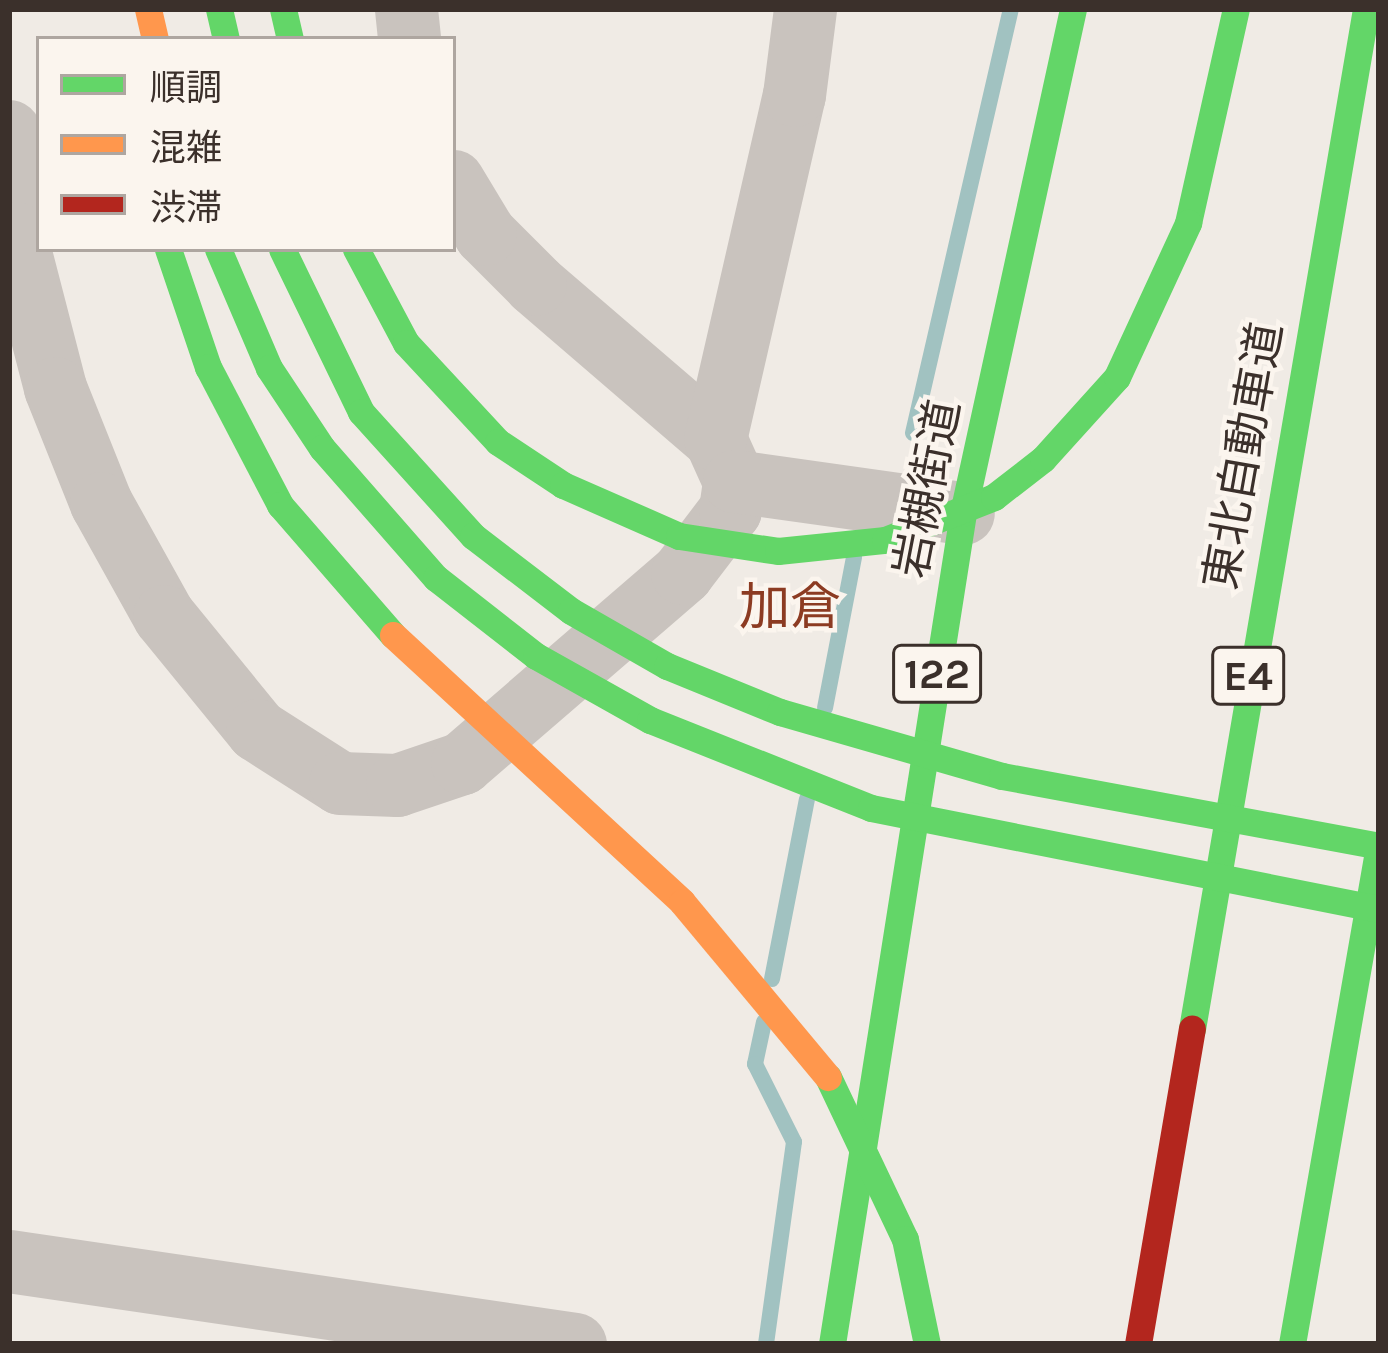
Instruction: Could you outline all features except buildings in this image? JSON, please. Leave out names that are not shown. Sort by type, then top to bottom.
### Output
[{"type":"highway","name":"岩槻街道","points":[[832,1344],[963,513],[1072,9]]},
{"type":"highway","points":[[358,252],[406,343],[498,442],[563,485],[679,536],[778,550],[885,541],[994,496],[1043,459],[1117,377],[1188,223],[1236,9]]},
{"type":"highway","name":"東北自動車道","points":[[1138,1344],[1366,9]]},
{"type":"highway","points":[[169,252],[208,367],[280,505],[393,635],[682,902],[811,1049],[854,1121],[905,1239],[927,1344]]},
{"type":"highway","points":[[219,252],[268,368],[348,480],[436,578],[536,656],[650,720],[871,808],[1379,909]]},
{"type":"highway","points":[[283,252],[361,412],[473,536],[571,610],[647,655],[780,712],[1002,776],[1379,848],[1292,1344]]},
{"type":"street","points":[[9,131],[15,233],[55,388],[101,502],[164,616],[257,730],[340,783],[397,784],[462,763],[682,573],[730,510],[724,460],[794,94],[805,9]]},
{"type":"street","points":[[456,186],[484,234],[724,460],[963,513]]},
{"type":"street","points":[[9,1261],[575,1344]]},
{"type":"waterway","points":[[913,433],[1011,9]]},
{"type":"waterway","points":[[825,708],[854,557]]},
{"type":"waterway","points":[[772,979],[807,799]]},
{"type":"waterway","points":[[764,1022],[755,1064],[794,1142],[766,1344]]},
{"type":"traffic: fast","points":[[219,9],[225,36]]},
{"type":"traffic: fast","points":[[283,9],[289,36]]},
{"type":"traffic: fast","points":[[832,1344],[963,513],[1073,9]]},
{"type":"traffic: fast","points":[[1188,223],[1236,9]]},
{"type":"traffic: fast","points":[[1192,1029],[1366,9]]},
{"type":"traffic: fast","points":[[498,442],[563,485],[679,536],[778,551],[885,540],[994,497],[1043,459],[1117,377],[1188,223]]},
{"type":"traffic: fast","points":[[169,252],[208,367],[280,505],[393,635]]},
{"type":"traffic: fast","points":[[219,252],[269,368],[322,448],[436,578]]},
{"type":"traffic: fast","points":[[283,252],[361,412],[473,536]]},
{"type":"traffic: fast","points":[[358,252],[406,343],[498,442]]},
{"type":"traffic: fast","points":[[473,536],[571,611],[667,666],[780,712],[1002,776],[1379,846]]},
{"type":"traffic: fast","points":[[436,578],[536,656],[650,720],[871,808],[1379,909]]},
{"type":"traffic: fast","points":[[1292,1344],[1378,853]]},
{"type":"traffic: fast","points":[[828,1077],[905,1239],[927,1344]]},
{"type":"traffic: slow","points":[[148,9],[154,36]]},
{"type":"traffic: slow","points":[[393,635],[682,902],[828,1077]]},
{"type":"traffic: jam","points":[[1138,1344],[1192,1029]]},
{"type":"district","name":"加倉","points":[[790,607]]}]
